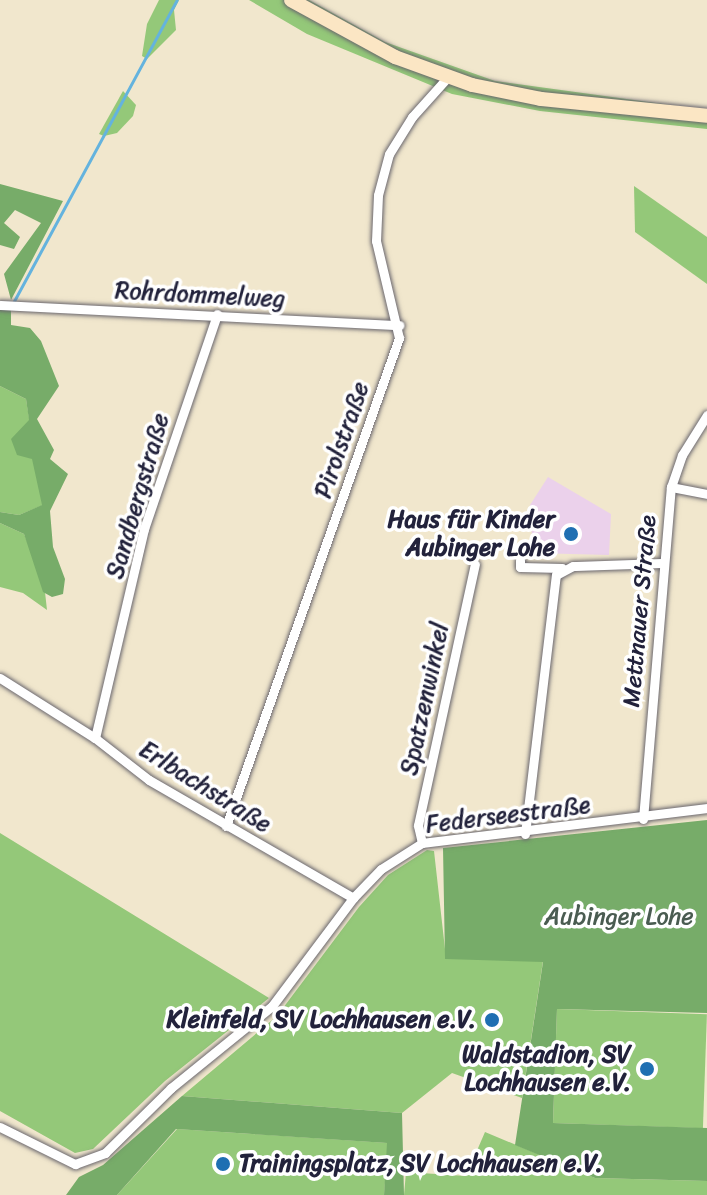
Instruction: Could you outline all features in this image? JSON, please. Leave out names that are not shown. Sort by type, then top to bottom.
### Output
[{"type":"main road","points":[[291,0],[395,57],[447,78],[541,99],[707,116]]},
{"type":"street","points":[[399,325],[379,267],[378,195],[398,136],[447,78]]},
{"type":"street","name":"Rohrdommelweg","points":[[0,305],[399,325]]},
{"type":"street","name":"Sandbergstraße","points":[[95,738],[144,529],[217,314]]},
{"type":"street","name":"Pirolstraße","points":[[226,826],[394,352],[399,325]]},
{"type":"street","name":"Mettnauer Straße","points":[[643,819],[671,487],[682,455],[707,415]]},
{"type":"street","points":[[671,487],[707,494]]},
{"type":"street","points":[[520,560],[520,567],[562,568],[664,563]]},
{"type":"street","name":"Spatzenwinkel","points":[[422,843],[418,825],[475,564]]},
{"type":"street","points":[[525,834],[553,585],[562,568]]},
{"type":"street","name":"Erlbachstraße","points":[[0,678],[95,738],[149,780],[353,898]]},
{"type":"street","name":"Federseestraße","points":[[0,1127],[75,1164],[105,1153],[171,1088],[282,996],[353,898],[381,869],[422,843],[525,834],[707,808]]},
{"type":"shaded area","name":"Haus für Kinder Aubinger Lohe","points":[[548,477],[611,514],[609,555],[533,553],[530,505]]},
{"type":"green space","points":[[159,0],[179,0],[174,10],[176,30],[147,59],[142,56],[147,24]]},
{"type":"green space","points":[[249,0],[309,0],[385,42],[495,81],[707,110],[707,129],[540,111],[452,94],[307,34]]},
{"type":"green space","points":[[123,91],[136,105],[133,116],[117,133],[99,134]]},
{"type":"green space","points":[[0,184],[63,201],[11,300],[4,274],[41,223],[15,210],[4,223],[20,237],[14,249],[0,245]]},
{"type":"green space","points":[[634,186],[707,237],[707,284],[635,232]]},
{"type":"green space","points":[[11,308],[11,325],[30,328],[41,341],[59,386],[37,419],[54,450],[50,459],[68,474],[50,511],[53,547],[65,579],[63,594],[52,597],[43,592],[24,534],[0,523],[0,512],[19,515],[42,505],[32,459],[17,455],[11,439],[29,420],[26,399],[0,386],[0,309]]},
{"type":"green space","points":[[0,386],[26,399],[43,505],[19,515],[0,512]]},
{"type":"green space","points":[[0,523],[24,534],[44,583],[47,610],[23,593],[0,587]]},
{"type":"green space","name":"Aubinger Lohe","points":[[707,820],[707,1013],[557,1009],[553,1123],[707,1128],[707,1181],[595,1178],[515,1145],[543,962],[445,959],[443,848]]},
{"type":"green space","points":[[0,833],[269,998],[165,1081],[93,1149],[75,1153],[0,1111]]},
{"type":"green space","points":[[427,850],[434,851],[446,958],[543,961],[522,1098],[452,1073],[402,1113],[182,1096],[277,1016],[359,907],[388,875]]},
{"type":"green space","name":"Waldstadion, SV Lochhausen e.V.","points":[[557,1009],[707,1014],[703,1128],[553,1123]]},
{"type":"green space","points":[[182,1096],[402,1113],[404,1195],[384,1195],[387,1143],[176,1129],[117,1195],[66,1195],[79,1177],[103,1165]]},
{"type":"green space","points":[[177,1129],[388,1143],[384,1195],[117,1195]]},
{"type":"green space","points":[[485,1132],[595,1178],[707,1181],[707,1195],[404,1195],[406,1172],[466,1176]]},
{"type":"waterway","points":[[14,301],[177,0]]},
{"type":"place","name":"Haus für Kinder Aubinger Lohe","points":[[571,534]]},
{"type":"place","name":"Kleinfeld, SV Lochhausen e.V.","points":[[492,1020]]},
{"type":"place","name":"Waldstadion, SV Lochhausen e.V.","points":[[647,1069]]},
{"type":"place","name":"Trainingsplatz, SV Lochhausen e.V.","points":[[223,1164]]}]
